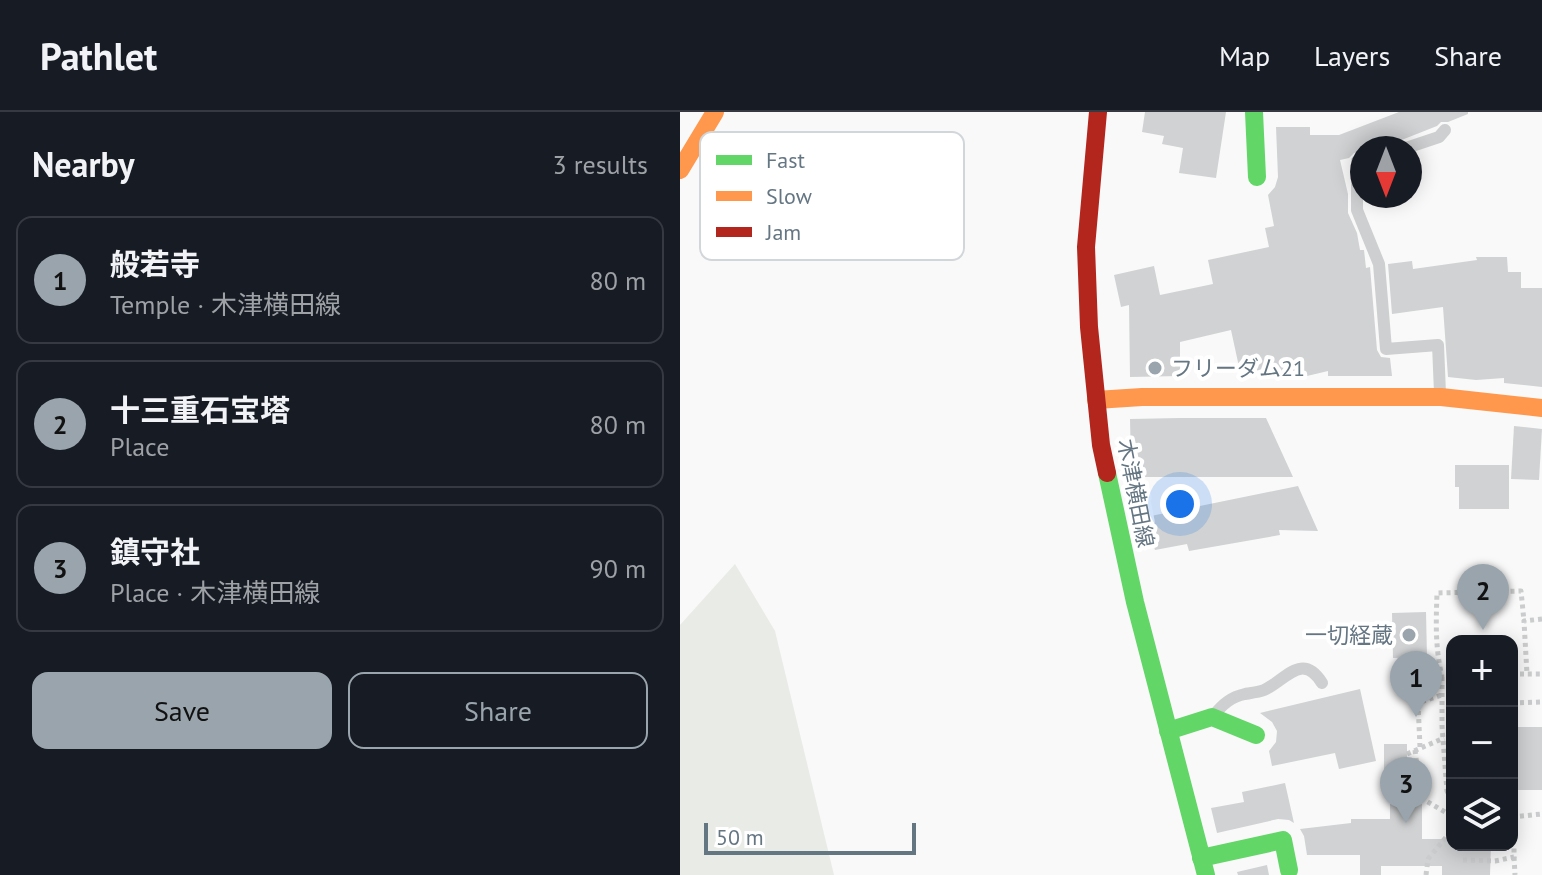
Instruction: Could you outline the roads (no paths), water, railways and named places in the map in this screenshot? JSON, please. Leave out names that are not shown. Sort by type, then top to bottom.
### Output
[{"type":"main road","points":[[703,132],[715,112]]},
{"type":"main road","name":"木津横田線","points":[[1098,112],[1086,247],[1089,327],[1101,445],[1121,542],[1204,866]]},
{"type":"main road","points":[[1254,112],[1257,177]]},
{"type":"main road","points":[[680,170],[700,137]]},
{"type":"main road","points":[[1096,400],[1142,397],[1441,397],[1542,408]]},
{"type":"main road","points":[[1168,731],[1212,717],[1256,735]]},
{"type":"main road","points":[[1204,866],[1283,840],[1289,870]]},
{"type":"lane","points":[[1422,143],[1439,137],[1445,130]]},
{"type":"lane","points":[[1357,208],[1379,264],[1386,349],[1438,345],[1441,397]]},
{"type":"lane","points":[[1212,717],[1225,702],[1239,695],[1264,690],[1290,672],[1304,668],[1316,674],[1322,683]]},
{"type":"place","name":"フリーダム21","points":[[1155,368]]},
{"type":"place","name":"十三重石宝塔","points":[[1483,630]]},
{"type":"place","name":"一切経蔵","points":[[1409,635]]},
{"type":"place","name":"般若寺","points":[[1416,717]]},
{"type":"place","name":"鎮守社","points":[[1406,823]]}]
